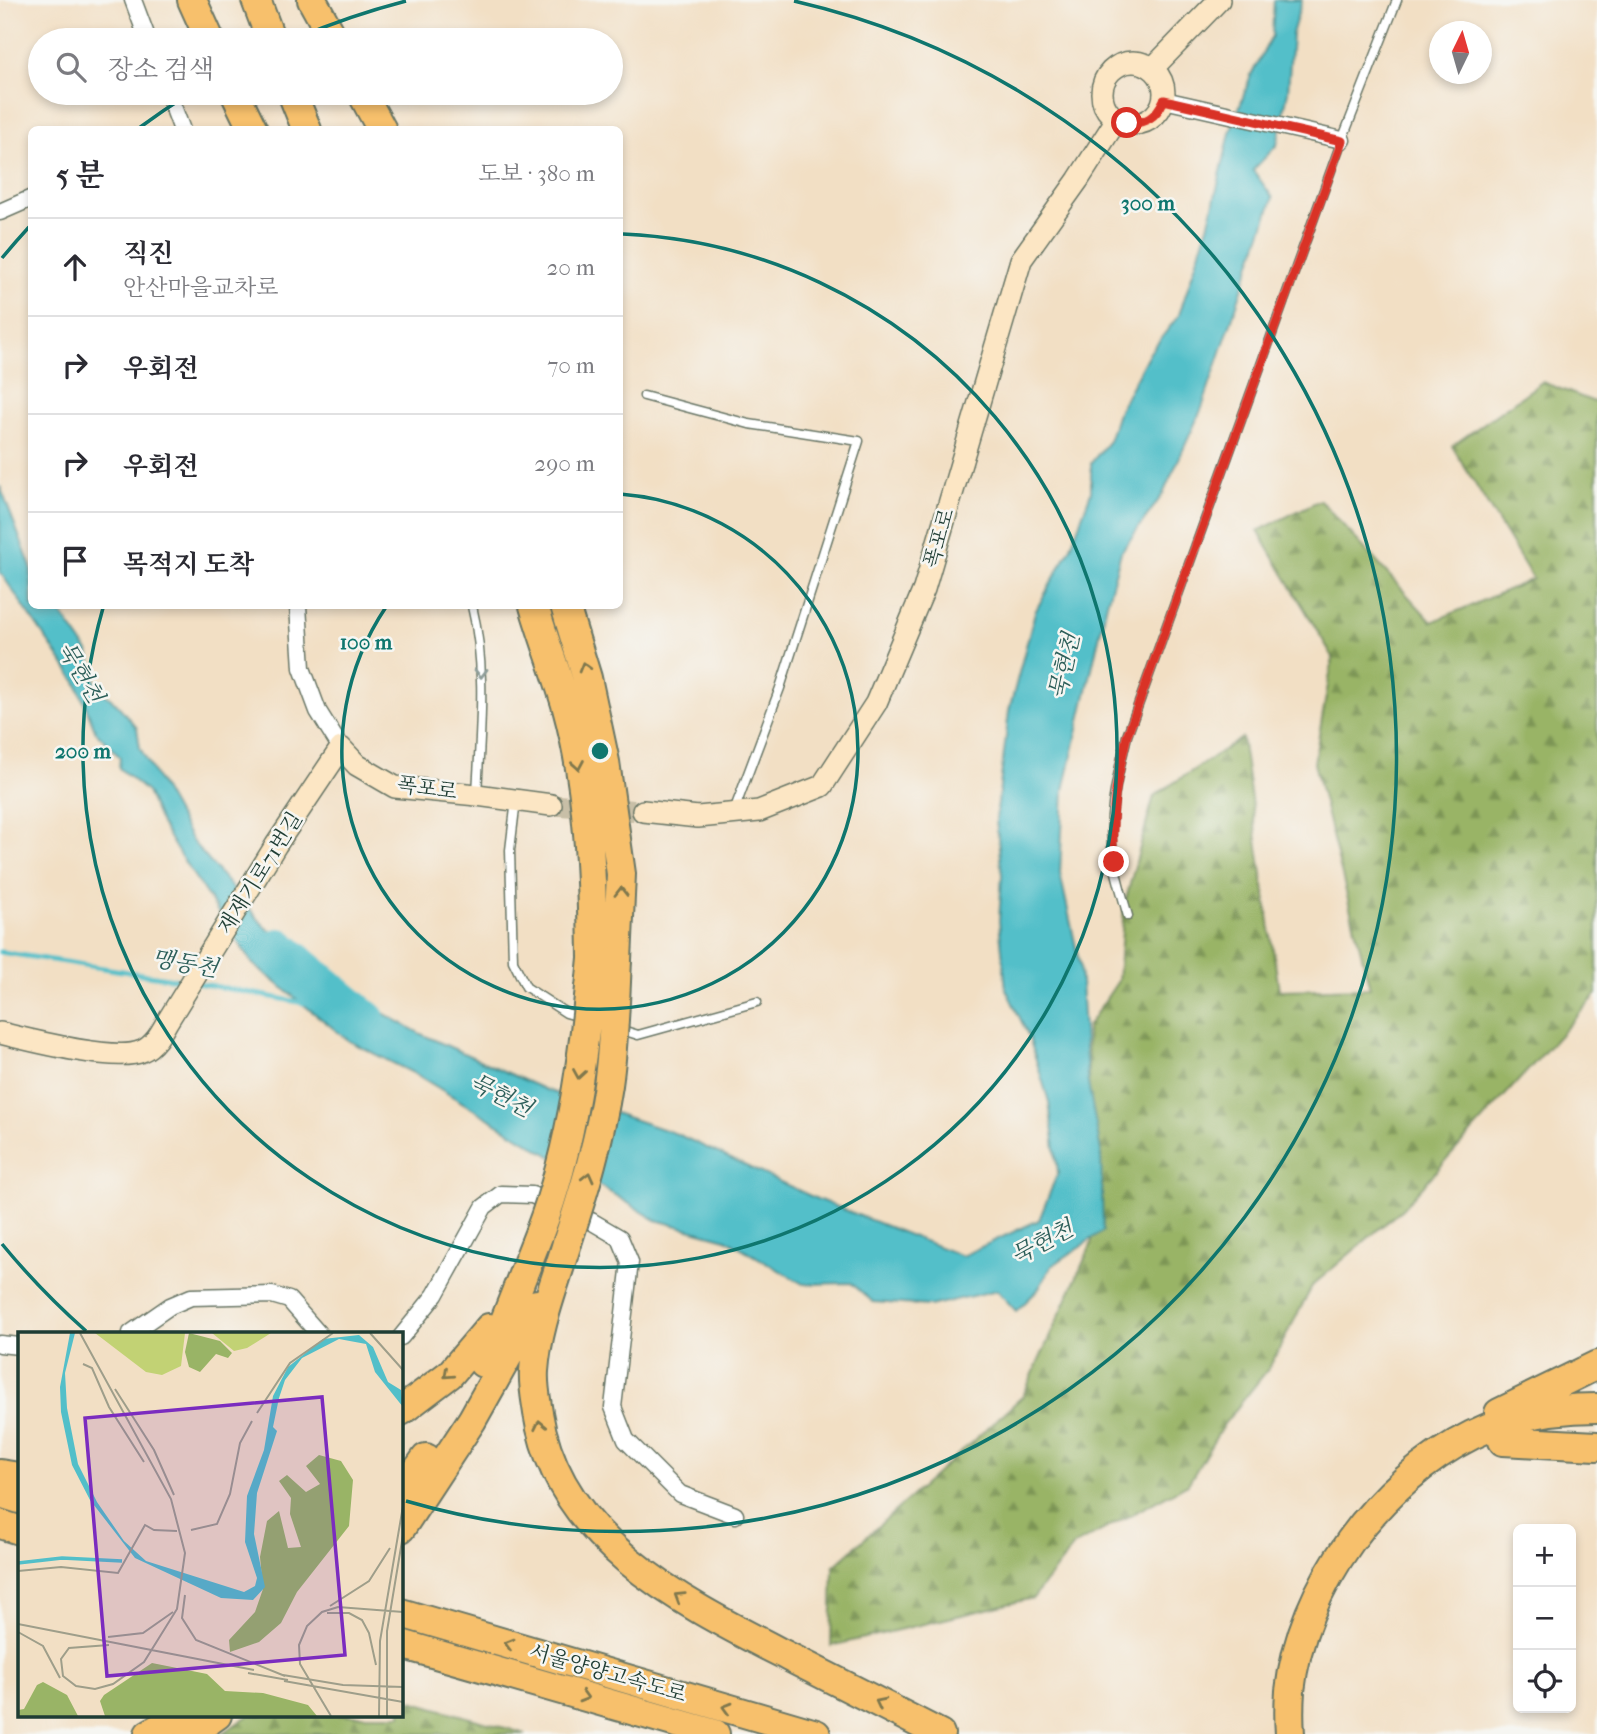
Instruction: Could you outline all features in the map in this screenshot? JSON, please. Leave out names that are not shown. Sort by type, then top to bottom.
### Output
[{"type":"highway","points":[[192,0],[205,28]]},
{"type":"highway","points":[[256,0],[266,28]]},
{"type":"highway","points":[[312,0],[327,28]]},
{"type":"highway","points":[[241,105],[251,126]]},
{"type":"highway","points":[[297,105],[305,126]]},
{"type":"highway","points":[[368,105],[380,126]]},
{"type":"highway","points":[[535,609],[567,710],[578,768],[614,1032],[608,1085],[583,1194],[540,1332],[534,1371],[535,1394],[547,1453],[558,1479],[577,1508],[612,1546],[658,1583],[710,1616],[940,1734]]},
{"type":"highway","points":[[402,1492],[445,1433],[502,1328],[540,1231],[572,1118],[584,1046],[605,959],[621,922],[621,874],[605,762],[587,678],[566,609]]},
{"type":"highway","points":[[402,1526],[494,1383],[529,1321],[567,1242]]},
{"type":"highway","points":[[402,1410],[450,1374],[482,1338],[520,1282]]},
{"type":"highway","points":[[1290,1734],[1290,1692],[1300,1641],[1313,1608],[1342,1553],[1380,1504],[1478,1425],[1517,1402],[1597,1365]]},
{"type":"highway","points":[[1448,1448],[1474,1434],[1525,1416],[1597,1408]]},
{"type":"highway","points":[[1307,1734],[1305,1696],[1313,1649],[1329,1610],[1363,1552],[1398,1511],[1435,1479],[1476,1452],[1541,1430],[1597,1424]]},
{"type":"highway","points":[[1503,1441],[1597,1446]]},
{"type":"highway","points":[[0,1474],[18,1477]]},
{"type":"highway","points":[[0,1493],[18,1499]]},
{"type":"highway","points":[[0,1525],[18,1530]]},
{"type":"highway","name":"서울양양고속도로","points":[[402,1613],[816,1734]]},
{"type":"highway","name":"서울양양고속도로","points":[[402,1644],[715,1734]]},
{"type":"highway","points":[[149,1734],[179,1716]]},
{"type":"highway","points":[[190,1734],[216,1716]]},
{"type":"main road","points":[[1153,68],[1220,0]]},
{"type":"main road","points":[[1129,61],[1141,62],[1153,68],[1160,76],[1165,89],[1164,100],[1158,112],[1150,119],[1138,124],[1127,123],[1109,112],[1102,98],[1102,87],[1114,68],[1129,61]]},
{"type":"main road","name":"폭포로","points":[[643,811],[698,817],[759,811],[822,786],[876,703],[924,589],[1021,260],[1117,119]]},
{"type":"main road","name":"폭포로","points":[[341,748],[357,765],[395,787],[551,805]]},
{"type":"main road","name":"재재기로71번길","points":[[0,1033],[100,1052],[133,1054],[145,1051],[154,1043],[167,1023],[276,845],[341,748]]},
{"type":"street","points":[[133,0],[144,28]]},
{"type":"street","points":[[1164,100],[1342,141]]},
{"type":"street","points":[[173,105],[180,126]]},
{"type":"street","points":[[0,212],[28,200]]},
{"type":"street","name":"폭포로","points":[[298,609],[302,668],[318,711],[341,748]]},
{"type":"street","points":[[402,1336],[435,1295],[484,1207],[501,1194],[532,1195],[591,1221],[620,1238],[630,1262],[613,1408],[626,1440],[680,1494],[735,1515]]},
{"type":"street","points":[[132,1332],[170,1306],[191,1297],[272,1295],[289,1300],[317,1332]]},
{"type":"street","points":[[0,1343],[18,1346]]},
{"type":"lane","points":[[1128,916],[1114,862],[1111,830],[1114,795],[1127,736],[1342,141],[1397,0]]},
{"type":"lane","points":[[644,396],[749,424],[859,441],[780,688],[732,814]]},
{"type":"lane","points":[[472,609],[480,655],[477,795]]},
{"type":"lane","points":[[516,800],[510,850],[513,961],[526,987],[566,1013],[638,1035],[757,1002]]},
{"type":"green space","points":[[1542,382],[1597,403],[1597,994],[1402,1209],[1313,1285],[1269,1368],[1224,1424],[1188,1484],[1075,1545],[1033,1598],[831,1646],[833,1567],[1023,1396],[1092,1243],[1087,1027],[1118,981],[1124,906],[1154,796],[1242,738],[1279,990],[1370,988],[1314,763],[1333,657],[1258,531],[1320,500],[1432,622],[1533,579],[1452,446]]},
{"type":"green space","points":[[402,1698],[526,1734],[222,1734],[248,1716],[402,1716]]},
{"type":"water","points":[[1274,0],[1302,0],[1292,34],[1288,92],[1277,145],[1253,170],[1273,198],[1202,408],[1163,494],[1121,552],[1064,790],[1060,873],[1080,966],[1087,1078],[1101,1151],[1103,1231],[1052,1266],[1037,1291],[1016,1311],[997,1290],[930,1306],[873,1302],[851,1283],[803,1284],[726,1239],[656,1220],[417,1075],[349,1041],[253,964],[176,849],[147,792],[119,768],[120,757],[96,732],[76,682],[0,572],[0,486],[28,559],[28,609],[58,609],[89,653],[97,688],[116,703],[137,728],[140,748],[192,841],[265,927],[287,942],[328,989],[365,1003],[421,1034],[546,1090],[677,1134],[817,1199],[962,1256],[1039,1220],[1058,1172],[1049,1102],[1029,1037],[1006,989],[999,921],[1002,875],[996,820],[1009,711],[1035,612],[1070,549],[1091,492],[1091,463],[1109,441],[1119,410],[1148,355],[1179,315],[1209,223],[1230,133],[1251,75],[1272,36]]},
{"type":"waterway","name":"묵현천","points":[[280,944],[369,1018]]},
{"type":"waterway","name":"맹동천","points":[[0,952],[187,981]]},
{"type":"waterway","name":"맹동천","points":[[197,983],[304,1003]]},
{"type":"tunnel","points":[[551,805],[643,811]]},
{"type":"route","points":[[1114,862],[1111,830],[1114,795],[1127,736],[1342,141],[1164,100],[1158,112],[1150,119],[1138,124],[1127,123]]}]
